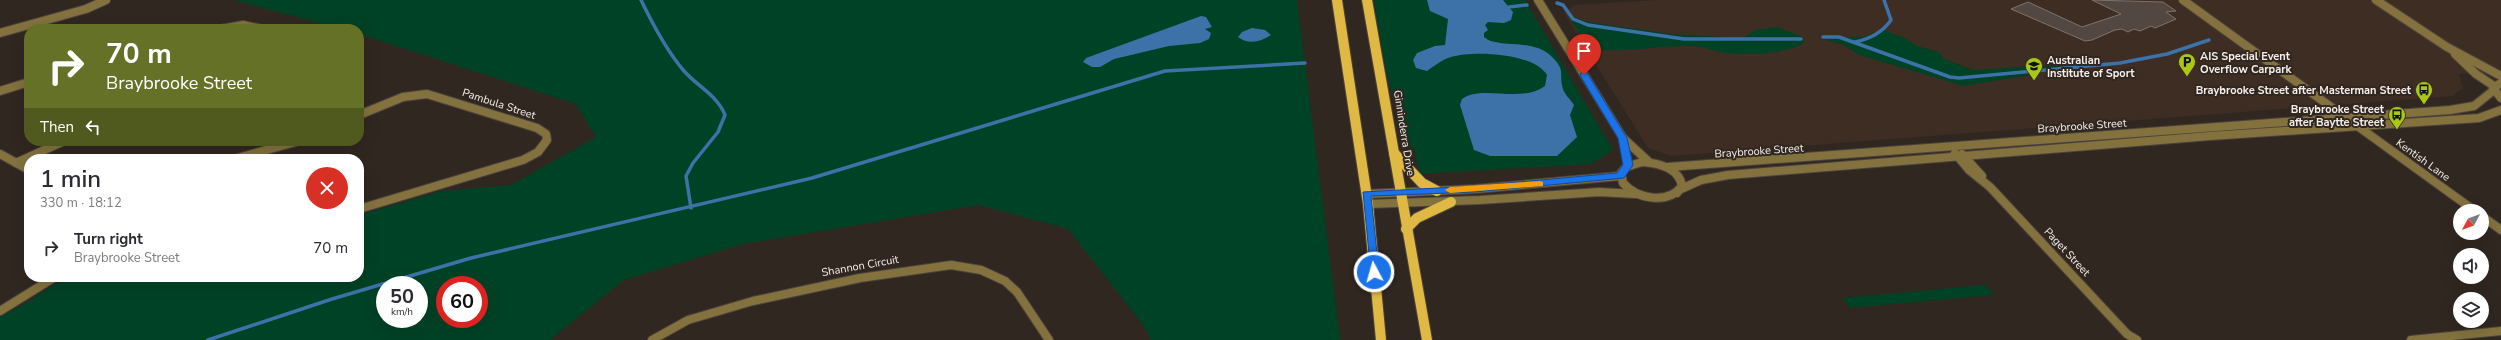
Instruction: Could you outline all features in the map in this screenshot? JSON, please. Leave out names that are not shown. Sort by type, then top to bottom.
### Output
[{"type":"main road","points":[[1336,0],[1367,199],[1381,340]]},
{"type":"main road","name":"Ginninderra Drive","points":[[1367,0],[1406,229],[1427,340]]},
{"type":"main road","points":[[1394,153],[1422,183],[1436,191]]},
{"type":"main road","points":[[1406,229],[1417,218],[1451,202]]},
{"type":"street","points":[[34,24],[86,10],[106,0]]},
{"type":"street","points":[[1538,0],[1623,138],[1649,162]]},
{"type":"street","name":"Kentish Lane","points":[[2183,0],[2465,204]]},
{"type":"street","points":[[2376,0],[2447,47],[2501,76]]},
{"type":"street","points":[[0,33],[24,27]]},
{"type":"street","points":[[2447,47],[2476,74],[2496,86],[2501,98]]},
{"type":"street","points":[[0,91],[24,84]]},
{"type":"street","name":"Braybrooke Street","points":[[1667,167],[2450,110],[2474,106],[2496,86]]},
{"type":"street","name":"Pambula Street","points":[[364,113],[403,97],[432,94],[537,128],[546,134],[547,140],[538,152],[523,160],[364,208]]},
{"type":"street","name":"Braybrooke Street","points":[[1640,195],[1661,198],[1677,193],[1698,181],[1728,174],[2479,118],[2501,110]]},
{"type":"street","points":[[1623,138],[1628,165]]},
{"type":"street","points":[[36,154],[53,146]]},
{"type":"street","points":[[252,154],[281,146]]},
{"type":"street","name":"Paget Street","points":[[1953,147],[2128,337],[2137,340]]},
{"type":"street","points":[[0,154],[24,167]]},
{"type":"street","points":[[16,163],[24,159]]},
{"type":"street","points":[[1640,195],[1625,185],[1620,176],[1622,170],[1628,165],[1649,162],[1667,167],[1681,180],[1682,186],[1677,193]]},
{"type":"street","points":[[1401,198],[1436,191],[1620,176]]},
{"type":"street","points":[[1367,199],[1401,198],[1451,202],[1600,192],[1640,195]]},
{"type":"street","points":[[2489,221],[2501,230]]},
{"type":"street","name":"Shannon Circuit","points":[[652,340],[688,320],[753,301],[860,278],[951,265],[981,270],[1005,281],[1017,292],[1050,340]]},
{"type":"street","points":[[0,310],[32,294],[48,282]]},
{"type":"street","points":[[2411,340],[2501,331]]},
{"type":"shaded area","name":"Australian Institute of Sport","points":[[1658,0],[2501,0],[2501,71],[2459,74],[2463,88],[2452,96],[1671,156],[1648,148],[1564,13],[1574,5]]},
{"type":"green space","points":[[234,0],[1297,0],[1340,340],[1151,340],[1144,326],[1068,229],[979,205],[743,244],[624,280],[550,340],[0,340],[0,317],[31,300],[58,282],[364,282],[364,214],[442,191],[511,185],[596,137],[576,104],[364,36],[364,24],[323,24]]},
{"type":"green space","points":[[1374,0],[1525,0],[1613,150],[1591,164],[1420,174],[1413,147],[1406,146],[1385,66]]},
{"type":"green space","points":[[1571,16],[1588,22],[1670,34],[1743,38],[1755,30],[1777,27],[1803,37],[1804,43],[1786,50],[1756,54],[1726,53],[1690,46],[1627,50],[1589,49],[1569,17]]},
{"type":"green space","points":[[1883,30],[1905,38],[1917,46],[1939,52],[1944,59],[1973,70],[2057,65],[2060,67],[2036,74],[1964,86],[1859,55],[1842,44],[1825,40],[1823,37],[1864,37]]},
{"type":"green space","points":[[1985,285],[1994,295],[1850,308],[1842,298]]},
{"type":"water","points":[[1427,0],[1503,0],[1513,12],[1511,20],[1504,23],[1488,22],[1485,25],[1488,30],[1484,33],[1484,37],[1490,41],[1535,47],[1551,56],[1556,61],[1561,69],[1563,89],[1574,105],[1570,115],[1577,137],[1557,156],[1490,156],[1474,150],[1460,105],[1462,99],[1470,95],[1480,93],[1524,94],[1535,91],[1545,86],[1547,75],[1540,68],[1530,62],[1503,55],[1488,54],[1451,57],[1427,71],[1416,68],[1413,60],[1417,53],[1435,46],[1445,45],[1448,19],[1430,11]]},
{"type":"water","points":[[1201,16],[1206,17],[1212,27],[1205,29],[1211,33],[1209,39],[1200,43],[1169,46],[1114,59],[1100,67],[1092,67],[1083,62],[1086,58]]},
{"type":"water","points":[[1252,28],[1265,30],[1271,35],[1254,42],[1246,41],[1238,37],[1242,32]]},
{"type":"building","points":[[2092,0],[2163,2],[2176,11],[2166,12],[2176,19],[2155,28],[2151,26],[2140,31],[2134,29],[2128,32],[2122,29],[2115,30],[2092,40],[2085,41],[2011,9],[2028,2],[2082,27],[2121,14]]},
{"type":"waterway","points":[[641,0],[671,55],[684,71],[712,96],[725,115],[718,132],[693,163],[686,176],[691,206]]},
{"type":"waterway","points":[[1855,42],[1875,35],[1891,20],[1884,0]]},
{"type":"waterway","points":[[1557,3],[1563,5],[1573,19],[1588,25],[1684,39],[1801,39]]},
{"type":"waterway","points":[[1509,7],[1527,5]]},
{"type":"waterway","points":[[1823,37],[1839,37],[1950,77],[1959,78],[2120,63],[2167,54],[2209,40]]},
{"type":"waterway","points":[[691,206],[812,178],[1165,71],[1305,63]]},
{"type":"waterway","points":[[410,276],[471,258],[691,206]]},
{"type":"waterway","points":[[208,340],[376,286]]},
{"type":"slow traffic","points":[[1450,190],[1540,184]]},
{"type":"place","name":"AIS Special Event Overflow Carpark","points":[[2187,77]]},
{"type":"place","name":"Australian Institute of Sport","points":[[2034,81]]},
{"type":"place","name":"Braybrooke Street after Masterman Street","points":[[2424,105]]},
{"type":"place","name":"Braybrooke Street after Baytte Street","points":[[2397,130]]},
{"type":"route","points":[[1374,272],[1366,194],[1475,189],[1620,176],[1622,170],[1628,165],[1623,138],[1584,75]]}]
